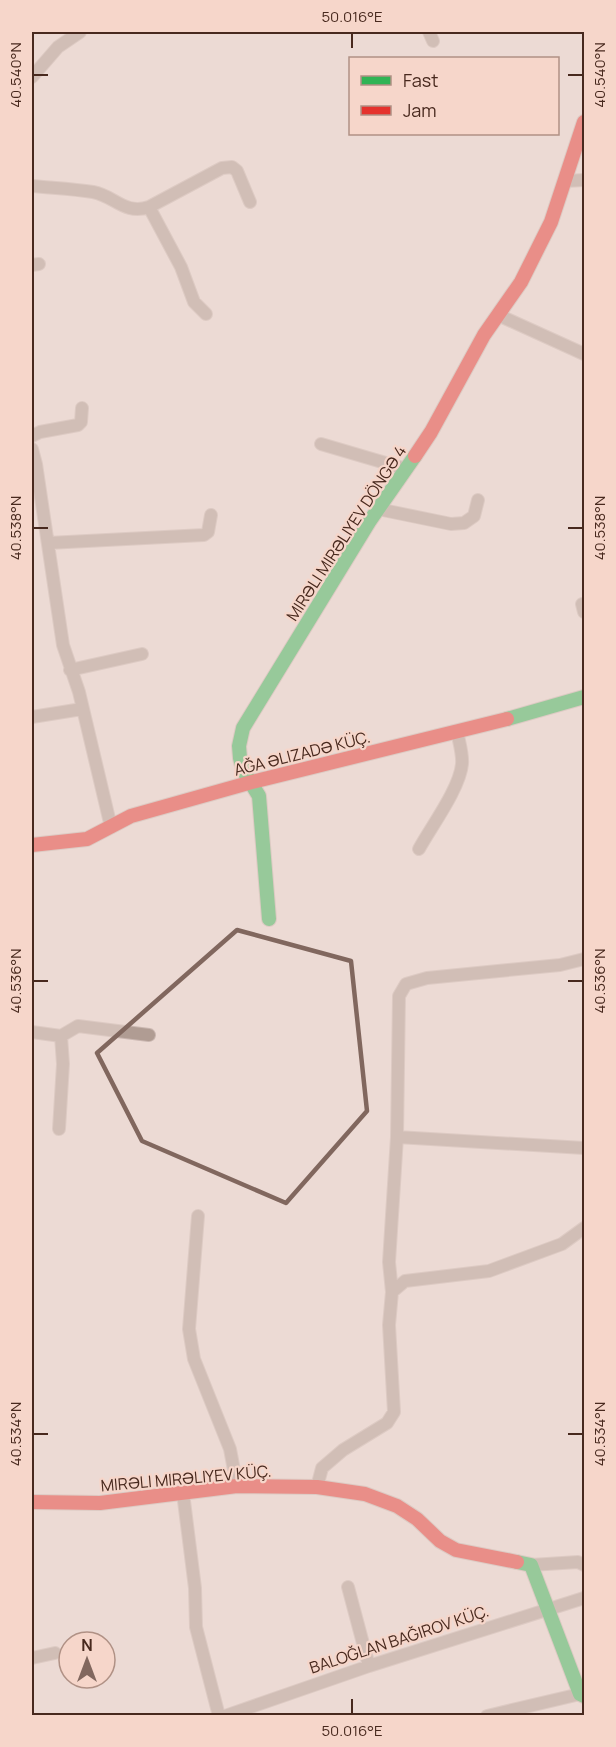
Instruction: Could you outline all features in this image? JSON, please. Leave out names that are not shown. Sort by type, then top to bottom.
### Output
[{"type":"street","points":[[32,77],[58,47],[80,32]]},
{"type":"street","name":"MIRƏLI MIRƏLIYEV DÖNGƏ 4","points":[[269,919],[260,805],[257,789],[242,767],[239,757],[243,728],[378,509],[431,432],[484,335],[521,282],[551,222],[585,122]]},
{"type":"street","points":[[32,186],[94,192],[124,207],[138,210],[149,207],[222,168],[232,167],[237,171],[250,202]]},
{"type":"street","points":[[566,181],[585,180]]},
{"type":"street","points":[[149,207],[181,267],[194,302],[206,314]]},
{"type":"street","points":[[498,315],[585,354]]},
{"type":"street","points":[[32,436],[40,432],[78,425],[81,422],[82,408]]},
{"type":"street","points":[[321,444],[406,469]]},
{"type":"street","points":[[32,448],[63,645],[82,708],[111,827]]},
{"type":"street","points":[[378,509],[451,524],[464,523],[474,516],[478,500]]},
{"type":"street","points":[[48,543],[204,535],[208,532],[211,515]]},
{"type":"street","points":[[70,670],[142,654]]},
{"type":"street","name":"AĞA ƏLIZADƏ KÜÇ.","points":[[32,845],[87,839],[132,816],[252,782],[533,713],[585,697]]},
{"type":"street","points":[[32,717],[82,708]]},
{"type":"street","points":[[419,849],[456,785],[461,772],[462,762],[457,731]]},
{"type":"street","points":[[317,1487],[322,1468],[343,1450],[387,1424],[394,1412],[389,1325],[392,1292],[389,1262],[397,1137],[399,996],[406,984],[428,978],[560,965],[585,959]]},
{"type":"street","points":[[32,1032],[61,1036],[78,1026],[149,1035]]},
{"type":"street","points":[[59,1129],[63,1064],[61,1036]]},
{"type":"street","points":[[397,1137],[585,1149]]},
{"type":"street","points":[[198,1216],[189,1329],[194,1359],[231,1449],[237,1486]]},
{"type":"street","points":[[392,1292],[405,1281],[489,1271],[562,1244],[585,1228]]},
{"type":"street","name":"MIRƏLI MIRƏLIYEV KÜÇ.","points":[[32,1502],[100,1503],[237,1486],[317,1487],[365,1494],[397,1506],[417,1519],[440,1541],[456,1550],[531,1565]]},
{"type":"street","points":[[183,1493],[195,1588],[196,1627],[219,1716]]},
{"type":"street","points":[[487,1716],[582,1695],[531,1565],[578,1562],[585,1565]]},
{"type":"street","points":[[348,1587],[369,1666]]},
{"type":"street","points":[[225,1716],[369,1666],[585,1598]]},
{"type":"street","points":[[32,1659],[56,1653]]},
{"type":"highlighted area","points":[[237,930],[351,961],[367,1111],[286,1203],[142,1141],[97,1053]]},
{"type":"traffic: fast","points":[[269,919],[259,796],[243,770],[240,758],[239,746],[243,728],[369,522],[415,456]]},
{"type":"traffic: fast","points":[[507,719],[584,697]]},
{"type":"traffic: fast","points":[[517,1562],[531,1565],[580,1694],[584,1696]]},
{"type":"traffic: jam","points":[[415,456],[431,432],[484,335],[521,282],[551,222],[584,122]]},
{"type":"traffic: jam","points":[[32,845],[87,839],[131,816],[252,782],[507,719]]},
{"type":"traffic: jam","points":[[32,1502],[100,1503],[237,1486],[317,1487],[365,1494],[397,1506],[417,1519],[440,1541],[456,1550],[517,1562]]}]
